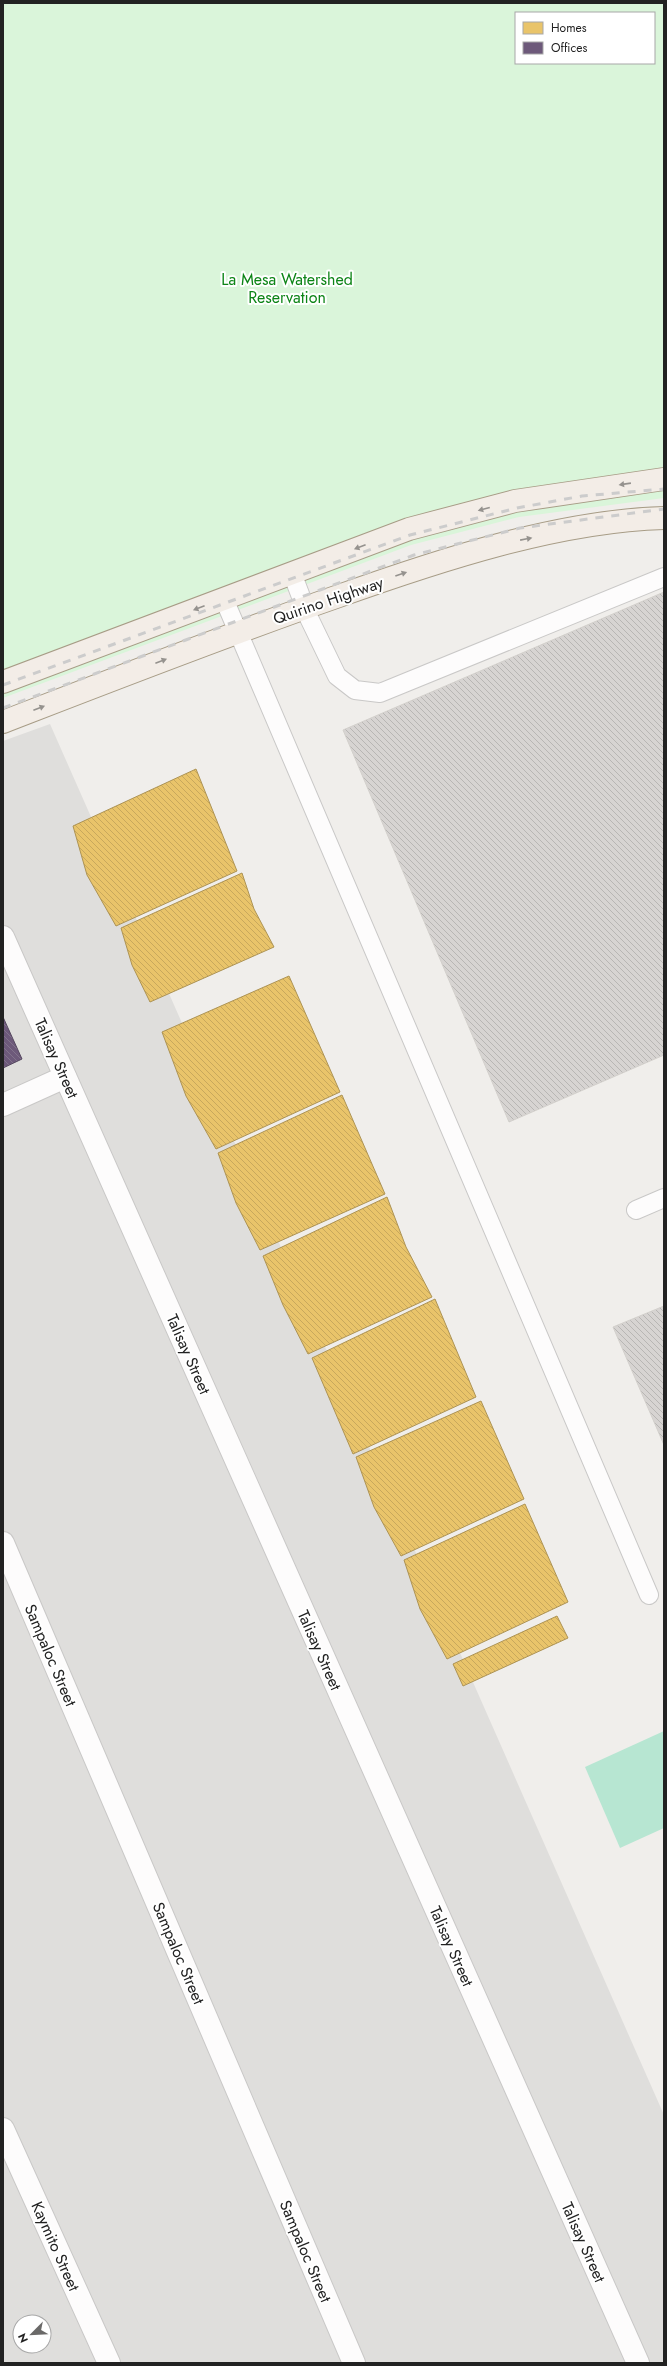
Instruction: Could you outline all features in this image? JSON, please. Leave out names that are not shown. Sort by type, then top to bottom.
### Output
[{"type":"main road","points":[[3,682],[409,529],[515,500],[664,479]]},
{"type":"main road","name":"Quirino Highway","points":[[3,722],[237,632],[418,568],[520,540],[589,527],[664,518]]},
{"type":"street","name":"Talisay Street","points":[[3,937],[638,2363]]},
{"type":"street","points":[[3,1105],[65,1077]]},
{"type":"street","name":"Sampaloc Street","points":[[3,1543],[354,2363]]},
{"type":"street","name":"Kaymito Street","points":[[3,2129],[109,2363]]},
{"type":"lane","points":[[292,573],[336,676],[355,690],[380,693],[664,577]]},
{"type":"lane","points":[[224,599],[237,632],[277,720],[649,1595]]},
{"type":"lane","points":[[636,1210],[664,1198]]},
{"type":"shaded area","points":[[50,724],[664,2115],[664,2363],[3,2363],[3,741]]},
{"type":"green space","name":"La Mesa Watershed Reservation","points":[[3,3],[664,3],[664,498],[519,517],[411,545],[3,698]]},
{"type":"green space","points":[[664,1731],[664,1828],[620,1848],[585,1767]]},
{"type":"building: Homes","points":[[196,769],[237,871],[116,926],[87,875],[73,826]]},
{"type":"building: Homes","points":[[242,873],[254,909],[274,947],[150,1002],[132,965],[121,928]]},
{"type":"building: Homes","points":[[289,976],[340,1092],[216,1149],[186,1096],[162,1032]]},
{"type":"building: Homes","points":[[342,1095],[385,1194],[260,1250],[236,1203],[218,1153]]},
{"type":"building: Homes","points":[[387,1197],[406,1247],[432,1297],[308,1354],[283,1305],[263,1256]]},
{"type":"building: Homes","points":[[435,1299],[476,1397],[353,1454],[312,1358]]},
{"type":"building: Homes","points":[[481,1401],[524,1499],[401,1556],[374,1507],[356,1457]]},
{"type":"building: Homes","points":[[525,1504],[568,1602],[447,1659],[420,1609],[404,1560]]},
{"type":"building: Homes","points":[[557,1616],[568,1638],[463,1686],[453,1664]]},
{"type":"building: Offices","points":[[3,1017],[22,1059],[3,1068]]},
{"type":"building: Other","points":[[664,592],[664,1055],[509,1122],[343,730]]},
{"type":"building: Other","points":[[664,1306],[664,1445],[613,1327]]},
{"type":"railway","points":[[3,685],[410,535],[517,508],[582,496],[664,489]]},
{"type":"railway","points":[[3,708],[414,555],[520,528],[664,509]]}]
